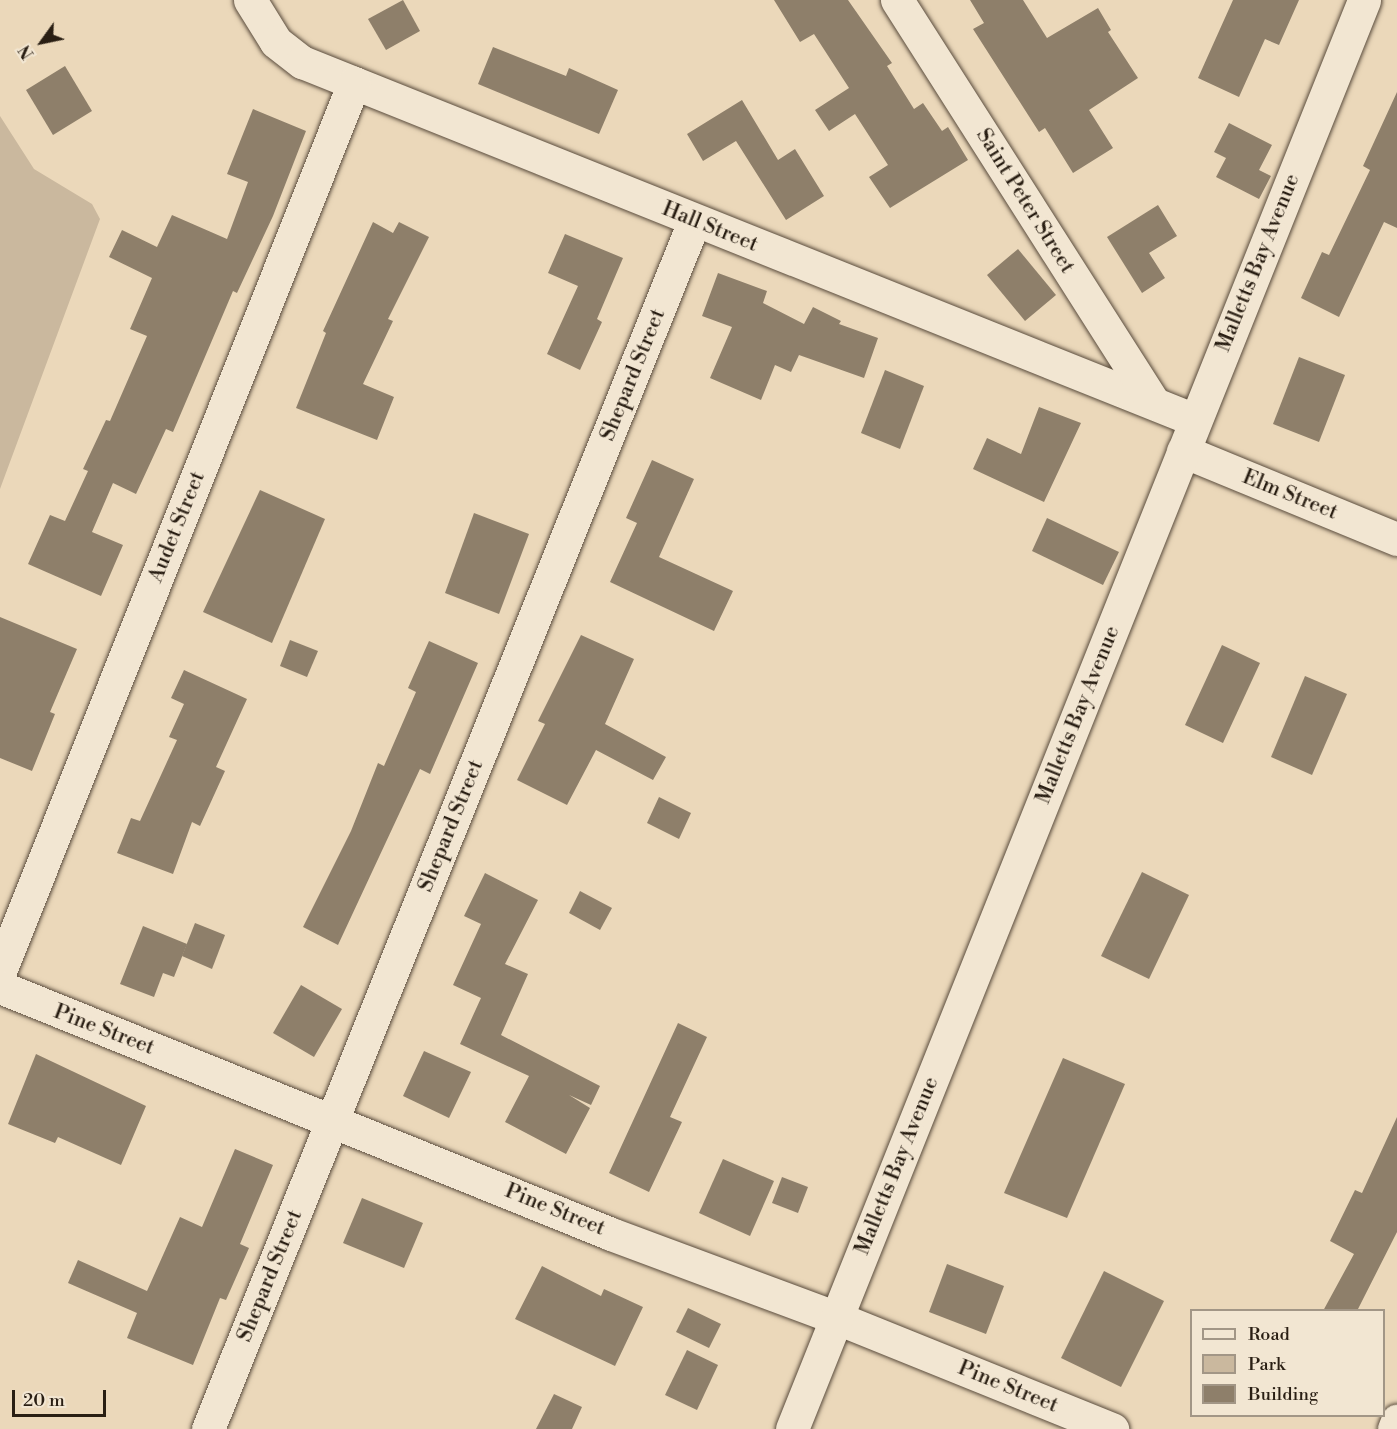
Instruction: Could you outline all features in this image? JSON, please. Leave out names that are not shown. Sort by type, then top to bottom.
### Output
[{"type":"street","name":"Hall Street","points":[[250,0],[287,53],[354,83],[694,222],[1196,420]]},
{"type":"street","name":"Saint Peter Street","points":[[897,0],[1152,401]]},
{"type":"street","name":"Malletts Bay Avenue","points":[[792,1429],[1364,0]]},
{"type":"street","name":"Audet Street","points":[[0,970],[354,83]]},
{"type":"street","name":"Shepard Street","points":[[208,1429],[694,222]]},
{"type":"street","name":"Elm Street","points":[[1184,451],[1397,539]]},
{"type":"street","name":"Pine Street","points":[[0,987],[334,1119],[611,1234],[837,1318],[1112,1429]]},
{"type":"street","points":[[1394,1429],[1397,1421]]},
{"type":"green space","points":[[0,116],[34,169],[92,204],[100,219],[0,489]]},
{"type":"building","points":[[403,0],[420,31],[386,50],[368,19]]},
{"type":"building","points":[[774,0],[848,0],[892,63],[887,66],[914,109],[923,103],[942,131],[948,127],[968,160],[890,208],[869,177],[888,165],[855,114],[829,131],[815,110],[849,88],[814,34],[800,42]]},
{"type":"building","points":[[970,0],[1023,0],[1047,38],[1098,8],[1111,30],[1108,32],[1138,78],[1089,110],[1113,148],[1073,173],[1045,128],[1039,132],[973,29],[984,23]]},
{"type":"building","points":[[1233,0],[1299,0],[1279,45],[1265,39],[1239,97],[1198,78]]},
{"type":"building","points":[[493,47],[566,76],[569,68],[618,90],[599,134],[478,84]]},
{"type":"building","points":[[65,66],[92,111],[53,135],[26,90]]},
{"type":"building","points":[[1397,92],[1397,228],[1384,222],[1339,317],[1301,298],[1322,252],[1329,255],[1370,170],[1363,166]]},
{"type":"building","points":[[742,100],[778,160],[795,149],[824,196],[786,220],[736,141],[703,161],[687,134]]},
{"type":"building","points":[[253,109],[306,131],[273,216],[237,293],[233,291],[173,432],[166,429],[136,494],[113,483],[92,532],[123,545],[101,596],[28,564],[50,515],[65,521],[88,471],[83,469],[106,420],[110,421],[147,336],[130,329],[152,278],[109,257],[122,230],[157,247],[172,215],[227,239],[248,182],[227,174]]},
{"type":"building","points":[[1229,123],[1272,145],[1259,170],[1271,176],[1259,199],[1216,177],[1226,158],[1214,152]]},
{"type":"building","points":[[1158,205],[1177,236],[1149,253],[1165,278],[1142,293],[1107,237]]},
{"type":"building","points":[[373,222],[393,233],[399,222],[429,237],[388,319],[393,321],[363,384],[394,397],[377,440],[296,408],[326,333],[323,331]]},
{"type":"building","points":[[565,234],[623,258],[597,319],[602,322],[580,370],[547,354],[578,286],[548,273]]},
{"type":"building","points":[[1018,249],[1056,295],[1025,321],[987,275]]},
{"type":"building","points":[[718,273],[767,291],[763,303],[804,324],[813,307],[841,321],[839,324],[878,338],[864,378],[799,355],[791,372],[775,365],[761,400],[710,378],[732,327],[702,316]]},
{"type":"building","points":[[1299,357],[1345,375],[1319,442],[1273,424]]},
{"type":"building","points":[[885,370],[924,386],[900,449],[861,433]]},
{"type":"building","points":[[1039,407],[1081,423],[1044,502],[973,469],[987,438],[1021,454]]},
{"type":"building","points":[[652,460],[694,479],[659,557],[733,591],[714,631],[610,582],[637,523],[626,518]]},
{"type":"building","points":[[260,490],[325,519],[272,643],[203,612]]},
{"type":"building","points":[[474,513],[529,534],[499,614],[445,593]]},
{"type":"building","points":[[1047,518],[1119,552],[1103,585],[1032,551]]},
{"type":"building","points":[[0,617],[77,649],[50,712],[55,714],[32,771],[0,758]]},
{"type":"building","points":[[581,635],[634,659],[605,724],[666,757],[653,780],[596,750],[567,805],[517,780],[545,724],[538,721]]},
{"type":"building","points":[[290,640],[318,651],[307,677],[280,666]]},
{"type":"building","points":[[429,641],[478,663],[430,774],[420,769],[338,945],[303,927],[351,831],[378,763],[384,766],[416,692],[408,688]]},
{"type":"building","points":[[1222,645],[1260,663],[1223,743],[1185,725]]},
{"type":"building","points":[[184,670],[247,699],[216,767],[225,771],[200,826],[192,822],[173,874],[117,853],[131,818],[140,821],[177,740],[169,737],[184,704],[171,698]]},
{"type":"building","points":[[1305,676],[1347,694],[1312,775],[1271,757]]},
{"type":"building","points":[[659,797],[691,813],[679,839],[647,823]]},
{"type":"building","points":[[1142,872],[1189,895],[1149,979],[1101,956]]},
{"type":"building","points":[[485,873],[538,900],[505,964],[528,974],[501,1035],[600,1086],[591,1105],[569,1095],[590,1108],[566,1154],[505,1122],[529,1076],[460,1044],[481,998],[453,985],[481,924],[464,916]]},
{"type":"building","points":[[580,891],[612,908],[600,930],[569,913]]},
{"type":"building","points":[[195,923],[225,935],[212,969],[182,956]]},
{"type":"building","points":[[143,926],[187,944],[174,977],[163,973],[154,997],[120,984]]},
{"type":"building","points":[[301,985],[342,1009],[314,1057],[273,1033]]},
{"type":"building","points":[[678,1023],[707,1037],[670,1117],[682,1122],[649,1192],[609,1173]]},
{"type":"building","points":[[424,1051],[471,1072],[449,1118],[403,1096]]},
{"type":"building","points":[[36,1054],[146,1106],[121,1165],[58,1137],[55,1143],[8,1124]]},
{"type":"building","points":[[1063,1058],[1125,1084],[1067,1218],[1004,1193]]},
{"type":"building","points":[[1397,1117],[1397,1232],[1358,1309],[1324,1309],[1354,1254],[1330,1241],[1355,1190],[1362,1193]]},
{"type":"building","points":[[235,1149],[273,1165],[240,1244],[249,1248],[226,1300],[220,1298],[193,1365],[127,1338],[137,1313],[68,1283],[78,1260],[147,1291],[180,1217],[202,1227]]},
{"type":"building","points":[[723,1159],[774,1181],[750,1236],[699,1213]]},
{"type":"building","points":[[782,1177],[808,1187],[798,1213],[772,1203]]},
{"type":"building","points":[[362,1198],[423,1223],[404,1268],[343,1243]]},
{"type":"building","points":[[947,1264],[1004,1286],[986,1334],[929,1312]]},
{"type":"building","points":[[542,1266],[601,1296],[604,1289],[643,1307],[615,1366],[515,1319]]},
{"type":"building","points":[[1104,1271],[1164,1301],[1121,1387],[1061,1358]]},
{"type":"building","points":[[688,1308],[721,1324],[709,1348],[676,1332]]},
{"type":"building","points":[[687,1350],[718,1365],[697,1410],[665,1395]]},
{"type":"building","points":[[554,1394],[582,1407],[572,1429],[536,1429]]}]
